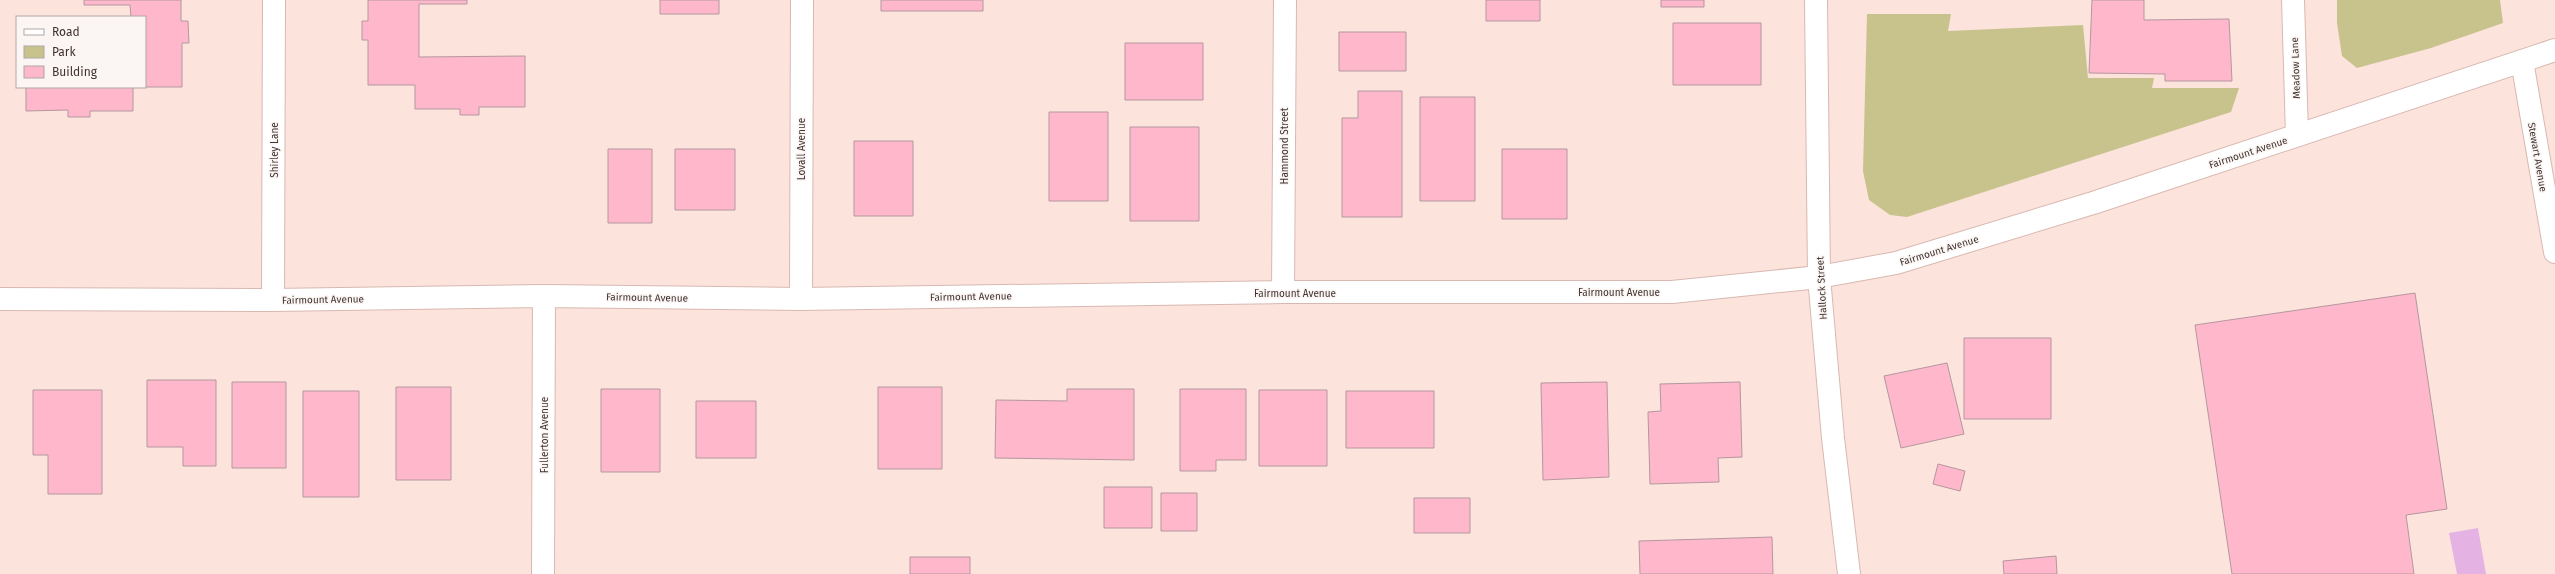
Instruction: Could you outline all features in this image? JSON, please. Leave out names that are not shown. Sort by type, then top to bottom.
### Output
[{"type":"main road","name":"Shirley Lane","points":[[273,300],[274,0]]},
{"type":"main road","name":"Lovall Avenue","points":[[801,298],[802,0]]},
{"type":"main road","name":"Hammond Street","points":[[1283,292],[1285,0]]},
{"type":"main road","name":"Hallock Street","points":[[1816,0],[1819,276],[1833,438],[1849,574]]},
{"type":"main road","name":"Meadow Lane","points":[[2294,0],[2297,135]]},
{"type":"main road","name":"Fairmount Avenue","points":[[0,299],[273,300],[544,296],[801,298],[1283,292],[1672,292],[1819,276],[1896,263],[2093,203],[2555,50]]},
{"type":"main road","name":"Stewart Avenue","points":[[2522,61],[2555,252]]},
{"type":"main road","name":"Fullerton Avenue","points":[[543,574],[544,296]]},
{"type":"green space","points":[[2337,0],[2500,0],[2503,23],[2431,48],[2357,68],[2342,56],[2337,23]]},
{"type":"green space","points":[[1867,14],[1951,14],[1948,31],[2083,25],[2088,78],[2154,78],[2152,88],[2239,88],[2231,112],[1907,217],[1890,215],[1869,200],[1863,171]]},
{"type":"shaded area","points":[[2478,528],[2486,574],[2457,574],[2449,533]]},
{"type":"building","points":[[84,0],[181,0],[181,21],[188,21],[189,43],[182,43],[182,87],[146,87],[146,16],[131,16],[130,5],[84,5]]},
{"type":"building","points":[[368,0],[467,0],[467,4],[419,4],[419,57],[525,56],[525,107],[479,107],[479,115],[460,115],[460,109],[415,109],[415,85],[368,85],[368,40],[362,40],[362,21],[368,21]]},
{"type":"building","points":[[660,0],[719,0],[719,14],[660,14]]},
{"type":"building","points":[[881,0],[983,0],[983,11],[881,11]]},
{"type":"building","points":[[1486,0],[1540,0],[1540,21],[1486,21]]},
{"type":"building","points":[[1661,0],[1704,0],[1704,7],[1661,7]]},
{"type":"building","points":[[2092,0],[2144,0],[2144,20],[2229,19],[2232,81],[2165,81],[2165,74],[2089,73]]},
{"type":"building","points":[[1673,23],[1761,23],[1761,85],[1673,85]]},
{"type":"building","points":[[1339,32],[1406,32],[1406,71],[1339,71]]},
{"type":"building","points":[[1125,43],[1203,43],[1203,100],[1125,100]]},
{"type":"building","points":[[26,88],[133,88],[133,111],[90,111],[90,117],[68,117],[68,110],[26,111]]},
{"type":"building","points":[[1358,91],[1402,91],[1402,217],[1342,217],[1342,118],[1358,118]]},
{"type":"building","points":[[1420,97],[1475,97],[1475,201],[1420,201]]},
{"type":"building","points":[[1049,112],[1108,112],[1108,201],[1049,201]]},
{"type":"building","points":[[1130,127],[1199,127],[1199,221],[1130,221]]},
{"type":"building","points":[[854,141],[913,141],[913,216],[854,216]]},
{"type":"building","points":[[608,149],[652,149],[652,223],[608,223]]},
{"type":"building","points":[[675,149],[735,149],[735,210],[675,210]]},
{"type":"building","points":[[1502,149],[1567,149],[1567,219],[1502,219]]},
{"type":"building","points":[[2415,293],[2447,509],[2406,515],[2414,574],[2232,574],[2195,325]]},
{"type":"building","points":[[1964,338],[2051,338],[2051,419],[1964,419]]},
{"type":"building","points":[[1947,363],[1964,434],[1901,448],[1884,376]]},
{"type":"building","points":[[147,380],[216,380],[216,466],[183,466],[183,447],[147,447]]},
{"type":"building","points":[[232,382],[286,382],[286,468],[232,468]]},
{"type":"building","points":[[1607,382],[1609,477],[1543,480],[1541,383]]},
{"type":"building","points":[[1740,382],[1742,457],[1718,458],[1719,482],[1650,484],[1648,412],[1661,411],[1660,384]]},
{"type":"building","points":[[396,387],[451,387],[451,480],[396,480]]},
{"type":"building","points":[[878,387],[942,387],[942,469],[878,469]]},
{"type":"building","points":[[601,389],[660,389],[660,472],[601,472]]},
{"type":"building","points":[[1067,389],[1134,389],[1134,460],[995,458],[996,400],[1067,401]]},
{"type":"building","points":[[1180,389],[1246,389],[1246,460],[1216,460],[1216,471],[1180,471]]},
{"type":"building","points":[[33,390],[102,390],[102,494],[48,494],[48,455],[33,455]]},
{"type":"building","points":[[1259,390],[1327,390],[1327,466],[1259,466]]},
{"type":"building","points":[[303,391],[359,391],[359,497],[303,497]]},
{"type":"building","points":[[1346,391],[1434,391],[1434,448],[1346,448]]},
{"type":"building","points":[[696,401],[756,401],[756,458],[696,458]]},
{"type":"building","points":[[1938,464],[1965,471],[1960,491],[1933,484]]},
{"type":"building","points":[[1104,487],[1152,487],[1152,528],[1104,528]]},
{"type":"building","points":[[1161,493],[1197,493],[1197,531],[1161,531]]},
{"type":"building","points":[[1414,498],[1470,498],[1470,533],[1414,533]]},
{"type":"building","points":[[1772,537],[1773,574],[1640,574],[1639,541]]},
{"type":"building","points":[[2056,556],[2057,574],[2004,574],[2003,561]]},
{"type":"building","points":[[910,557],[970,557],[970,574],[910,574]]}]
